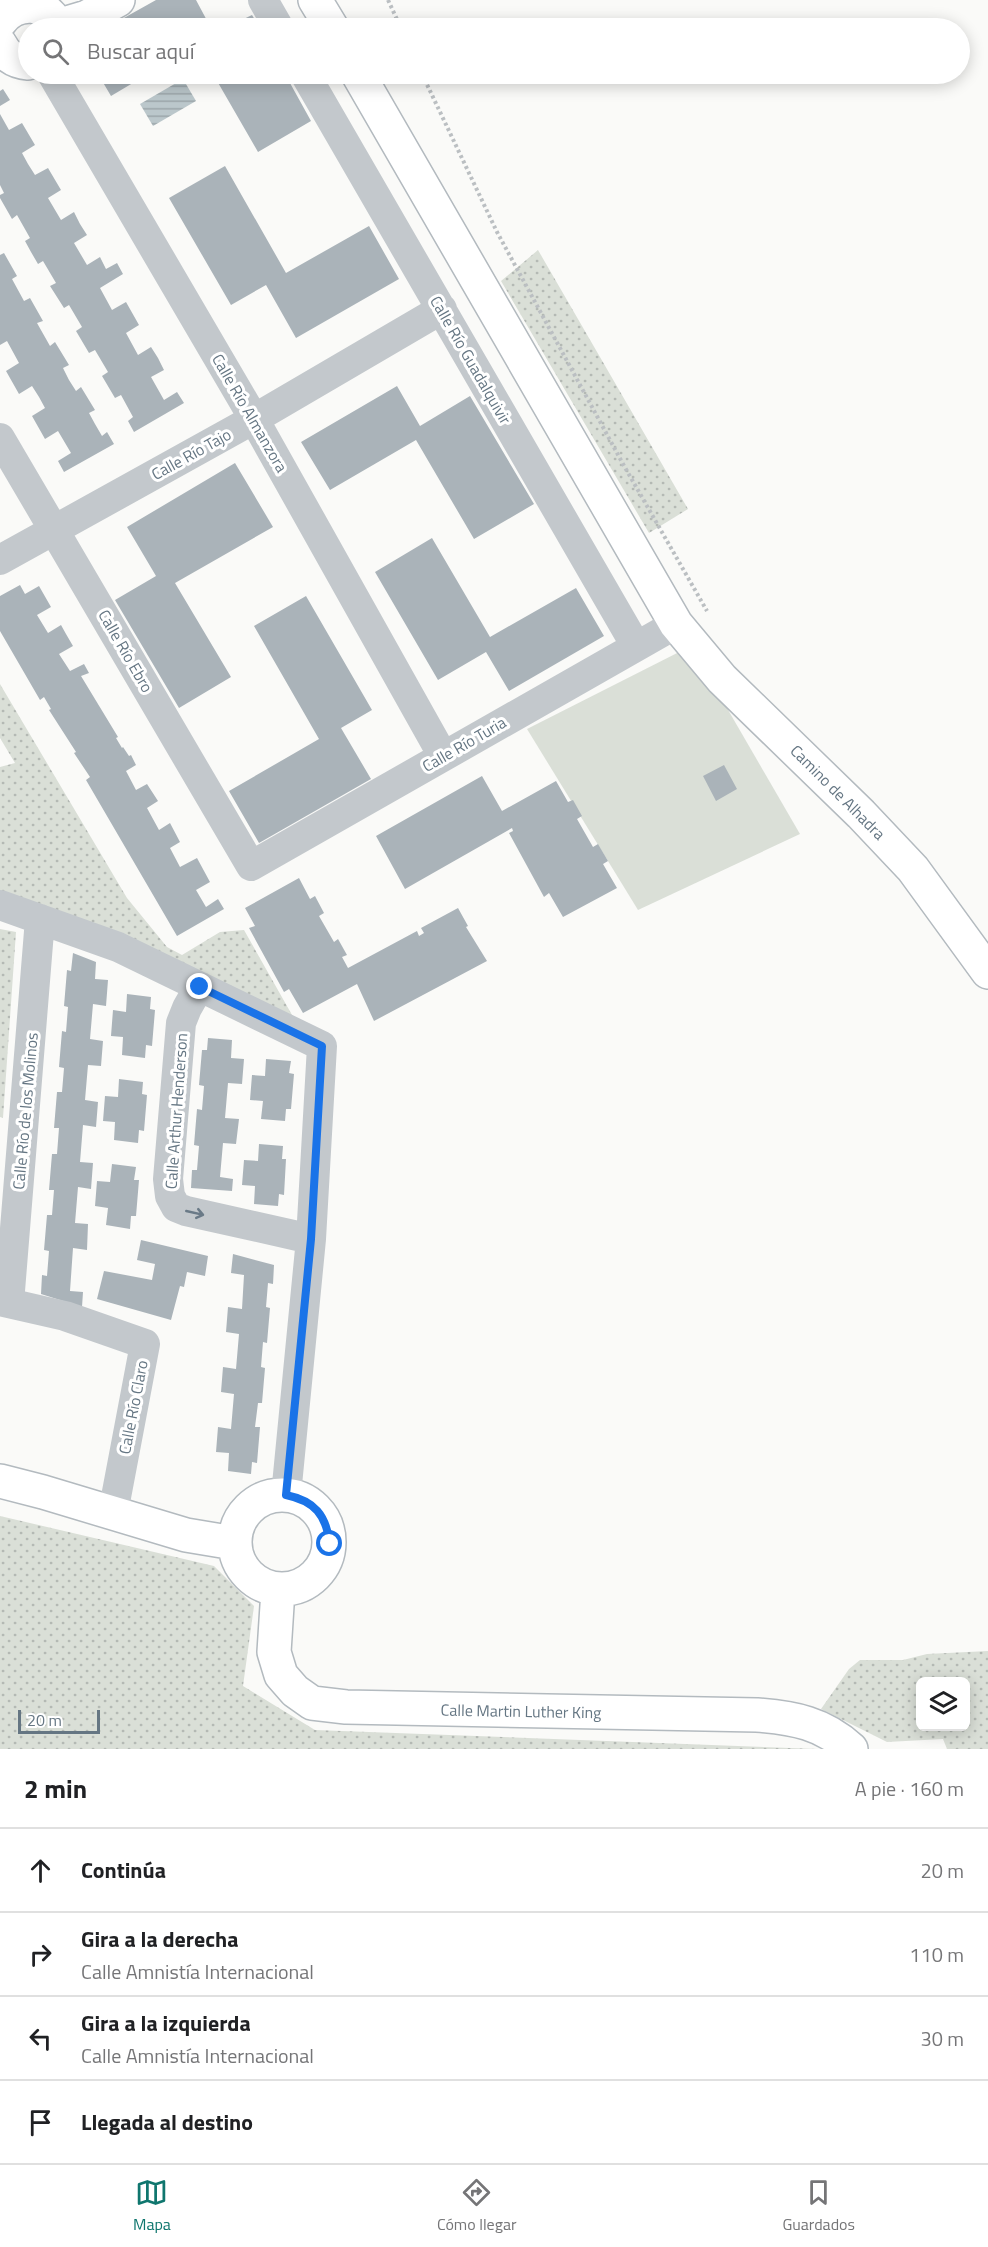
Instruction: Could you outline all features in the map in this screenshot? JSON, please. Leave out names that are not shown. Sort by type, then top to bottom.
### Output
[{"type":"street","points":[[84,18],[118,0]]},
{"type":"street","points":[[263,0],[273,18]]},
{"type":"street","points":[[315,0],[326,18]]},
{"type":"street","points":[[7,10],[30,3],[39,6],[53,18]]},
{"type":"street","name":"Calle Río Almanzora","points":[[58,84],[254,419],[443,756]]},
{"type":"street","name":"Calle Río Guadalquivir","points":[[311,84],[636,646]]},
{"type":"street","points":[[364,84],[676,624]]},
{"type":"street","name":"Calle Río Tajo","points":[[0,560],[254,419],[442,309]]},
{"type":"street","name":"Calle Río Ebro","points":[[0,438],[251,866]]},
{"type":"street","name":"Calle Río Turia","points":[[251,866],[676,624]]},
{"type":"street","name":"Camino de Alhadra","points":[[676,624],[722,679],[861,814],[913,869],[988,972]]},
{"type":"street","points":[[0,905],[118,947],[322,1046],[311,1239],[286,1495]]},
{"type":"street","name":"Calle Río de los Molinos","points":[[4,1302],[11,1136],[40,919]]},
{"type":"street","name":"Calle Arthur Henderson","points":[[200,987],[181,1023],[168,1179],[170,1196],[176,1207],[186,1211],[311,1239]]},
{"type":"street","name":"Calle Río Claro","points":[[4,1302],[65,1316],[145,1344],[113,1513]]},
{"type":"street","points":[[0,1482],[43,1492],[186,1535],[234,1543]]},
{"type":"street","points":[[286,1495],[300,1498],[317,1511],[328,1529],[330,1544],[327,1558],[319,1572],[308,1583],[278,1590],[264,1587],[242,1569],[236,1557],[234,1543],[237,1527],[250,1508],[270,1496],[286,1495]]},
{"type":"street","name":"Calle Martin Luther King","points":[[278,1590],[274,1652],[281,1675],[295,1691],[312,1703],[346,1707],[757,1715],[790,1718],[823,1729],[851,1749]]},
{"type":"path","points":[[388,0],[396,18]]},
{"type":"path","points":[[427,84],[497,232],[623,464],[709,614]]},
{"type":"shaded area","points":[[174,84],[186,84],[196,101],[153,126],[140,104]]},
{"type":"shaded area","points":[[538,250],[688,509],[649,533],[501,281]]},
{"type":"shaded area","points":[[691,646],[800,834],[638,910],[527,729]]},
{"type":"shaded area","points":[[0,684],[127,898],[167,947],[182,955],[220,932],[244,930],[296,1022],[0,893],[0,767],[15,763],[0,738]]},
{"type":"shaded area","points":[[0,929],[16,932],[3,1118],[0,1117]]},
{"type":"shaded area","points":[[0,1516],[214,1566],[254,1606],[243,1686],[315,1730],[818,1749],[0,1749]]},
{"type":"shaded area","points":[[988,1651],[988,1749],[947,1749],[943,1739],[887,1742],[821,1709],[849,1669],[860,1660],[903,1660],[927,1654]]},
{"type":"building","points":[[156,0],[196,0],[206,18],[124,18]]},
{"type":"building","points":[[104,84],[131,84],[111,96]]},
{"type":"building","points":[[219,84],[291,84],[311,121],[258,152]]},
{"type":"building","points":[[3,89],[10,100],[0,106],[0,91]]},
{"type":"building","points":[[0,114],[9,130],[22,123],[35,145],[22,153],[28,164],[35,175],[48,168],[61,190],[48,198],[61,220],[74,212],[87,235],[74,243],[87,265],[100,257],[106,269],[117,263],[123,274],[100,288],[112,310],[126,302],[139,325],[126,333],[138,355],[151,347],[158,358],[164,370],[151,377],[164,400],[177,392],[184,403],[134,432],[128,421],[133,417],[121,395],[115,398],[102,376],[108,372],[95,350],[89,353],[76,331],[82,327],[69,305],[64,308],[50,286],[56,283],[43,261],[38,264],[31,252],[25,241],[30,238],[17,215],[12,219],[0,198],[0,195],[4,193],[0,185]]},
{"type":"building","points":[[225,166],[286,273],[369,226],[399,279],[296,338],[266,285],[231,305],[169,198]]},
{"type":"building","points":[[4,253],[17,276],[12,279],[24,301],[30,298],[43,321],[37,323],[50,346],[55,342],[69,365],[63,368],[69,380],[76,391],[81,387],[95,410],[89,413],[95,424],[102,436],[107,432],[114,444],[64,472],[58,461],[71,453],[58,431],[45,439],[32,416],[45,408],[39,397],[32,386],[19,394],[6,371],[19,363],[7,341],[0,345],[0,255]]},
{"type":"building","points":[[397,386],[420,426],[470,396],[534,504],[474,539],[416,440],[330,490],[301,442]]},
{"type":"building","points":[[235,463],[273,527],[175,583],[231,677],[179,708],[115,600],[156,576],[127,527]]},
{"type":"building","points":[[432,538],[490,637],[576,588],[604,636],[509,691],[486,652],[438,680],[375,572]]},
{"type":"building","points":[[20,585],[25,594],[39,586],[51,607],[37,615],[48,633],[61,625],[73,646],[59,654],[70,671],[84,664],[89,673],[81,676],[118,737],[116,738],[122,748],[129,756],[131,755],[136,765],[126,771],[136,790],[147,784],[158,801],[147,808],[159,830],[170,823],[180,842],[170,848],[180,867],[197,858],[210,882],[196,890],[206,907],[218,899],[224,909],[177,936],[86,780],[90,777],[74,753],[76,752],[49,710],[51,709],[44,697],[40,700],[0,631],[0,596]]},
{"type":"building","points":[[306,596],[372,710],[341,728],[371,779],[259,843],[229,791],[319,739],[254,626]]},
{"type":"building","points":[[724,765],[737,789],[716,801],[703,776]]},
{"type":"building","points":[[482,776],[502,811],[556,781],[568,802],[573,800],[582,816],[577,819],[593,847],[598,844],[608,861],[603,864],[617,888],[563,917],[549,893],[544,897],[509,833],[513,831],[512,828],[405,889],[376,836]]},
{"type":"building","points":[[299,878],[310,899],[315,896],[324,913],[319,916],[334,942],[338,939],[347,955],[342,957],[348,968],[417,931],[419,936],[424,933],[421,928],[458,908],[468,926],[466,927],[487,961],[374,1021],[357,984],[303,1013],[289,989],[284,992],[249,928],[255,926],[245,908]]},
{"type":"building","points":[[73,953],[96,962],[95,979],[108,980],[106,1006],[93,1004],[90,1039],[103,1041],[101,1066],[88,1065],[85,1100],[98,1102],[96,1127],[83,1125],[80,1162],[93,1163],[91,1189],[78,1187],[75,1223],[88,1224],[87,1250],[73,1248],[70,1291],[83,1292],[82,1307],[41,1294],[42,1275],[47,1276],[49,1251],[44,1250],[47,1215],[52,1215],[54,1190],[49,1190],[52,1154],[57,1154],[59,1128],[54,1128],[57,1092],[62,1092],[64,1068],[59,1067],[62,1031],[66,1032],[68,1007],[64,1006],[67,970],[71,971]]},
{"type":"building","points":[[127,994],[151,997],[150,1009],[155,1010],[152,1046],[146,1045],[145,1058],[122,1055],[123,1037],[111,1036],[113,1010],[126,1012]]},
{"type":"building","points":[[208,1038],[232,1040],[231,1058],[244,1059],[242,1084],[228,1083],[225,1118],[239,1119],[236,1144],[223,1143],[220,1177],[233,1179],[232,1191],[191,1188],[192,1170],[197,1170],[199,1146],[194,1145],[197,1109],[202,1110],[204,1086],[199,1085],[202,1050],[207,1050]]},
{"type":"building","points":[[266,1059],[291,1061],[289,1073],[294,1074],[291,1109],[286,1109],[285,1121],[261,1119],[263,1101],[250,1100],[252,1075],[265,1076]]},
{"type":"building","points":[[119,1079],[143,1082],[142,1094],[147,1095],[144,1131],[139,1130],[138,1143],[114,1140],[115,1122],[103,1121],[105,1096],[118,1097]]},
{"type":"building","points":[[259,1144],[283,1146],[282,1159],[286,1159],[284,1195],[279,1194],[278,1206],[254,1204],[255,1186],[242,1185],[244,1160],[258,1161]]},
{"type":"building","points":[[112,1164],[136,1167],[134,1180],[139,1180],[136,1216],[131,1216],[130,1229],[106,1225],[108,1208],[95,1206],[97,1181],[110,1182]]},
{"type":"building","points":[[141,1240],[208,1256],[205,1276],[187,1272],[184,1287],[180,1286],[171,1320],[97,1299],[104,1271],[152,1280],[155,1264],[137,1260]]},
{"type":"building","points":[[233,1254],[274,1265],[273,1284],[268,1283],[266,1307],[270,1308],[267,1343],[263,1342],[261,1367],[265,1368],[262,1403],[258,1403],[255,1427],[260,1427],[257,1463],[252,1462],[251,1474],[228,1471],[229,1453],[216,1452],[218,1427],[231,1429],[234,1394],[221,1392],[223,1367],[236,1369],[239,1334],[226,1332],[228,1307],[242,1309],[244,1275],[231,1273]]},
{"type":"route","points":[[200,987],[322,1046],[311,1239],[286,1495],[300,1498],[312,1505],[322,1516],[328,1529],[330,1544]]}]
